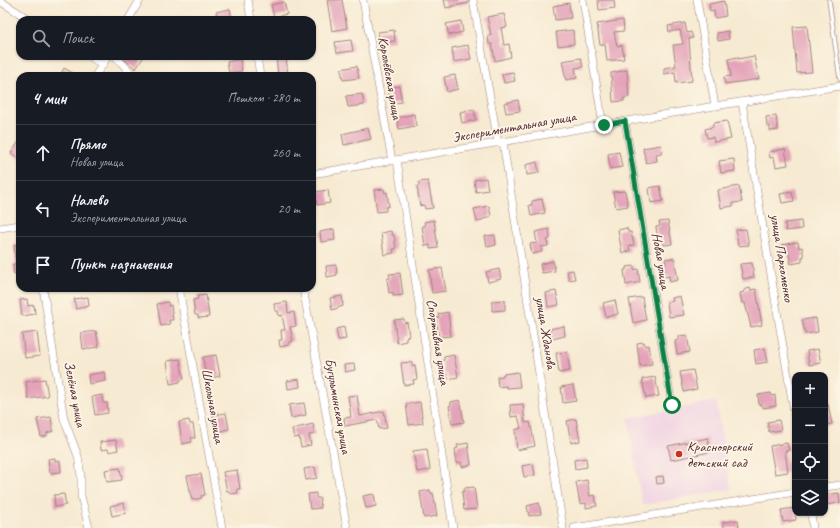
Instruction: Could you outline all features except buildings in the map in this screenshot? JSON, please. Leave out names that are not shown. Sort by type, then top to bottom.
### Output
[{"type":"street","points":[[130,16],[140,0]]},
{"type":"street","points":[[248,0],[250,16]]},
{"type":"street","name":"Королёвская улица","points":[[363,0],[395,161]]},
{"type":"street","name":"улица Жданова","points":[[473,0],[500,142],[563,528]]},
{"type":"street","points":[[583,0],[604,125]]},
{"type":"street","points":[[697,0],[715,106]]},
{"type":"street","points":[[0,1],[24,16]]},
{"type":"street","points":[[95,60],[103,65]]},
{"type":"street","points":[[98,72],[106,60]]},
{"type":"street","points":[[119,60],[130,72]]},
{"type":"street","points":[[258,60],[259,72]]},
{"type":"street","name":"Экспериментальная улица","points":[[316,173],[840,86]]},
{"type":"street","name":"улица Пархоменко","points":[[742,102],[793,408]]},
{"type":"street","name":"Новая улица","points":[[625,121],[672,405]]},
{"type":"street","name":"Спортивная улица","points":[[395,161],[453,528]]},
{"type":"street","points":[[0,228],[16,225]]},
{"type":"street","name":"Зелёная улица","points":[[44,292],[64,419],[78,456],[81,476],[81,496],[89,528]]},
{"type":"street","name":"Школьная улица","points":[[180,292],[222,528]]},
{"type":"street","name":"Бугульминская улица","points":[[305,292],[347,528]]},
{"type":"street","points":[[828,487],[840,485]]},
{"type":"street","points":[[574,528],[792,492]]},
{"type":"street","points":[[812,516],[814,528]]},
{"type":"lane","points":[[829,0],[840,80]]},
{"type":"shaded area","name":"Красноярский детский сад","points":[[716,401],[731,489],[642,505],[628,418]]},
{"type":"place","name":"Красноярский детский сад","points":[[679,454]]},
{"type":"route","points":[[604,125],[625,121],[672,405]]}]
